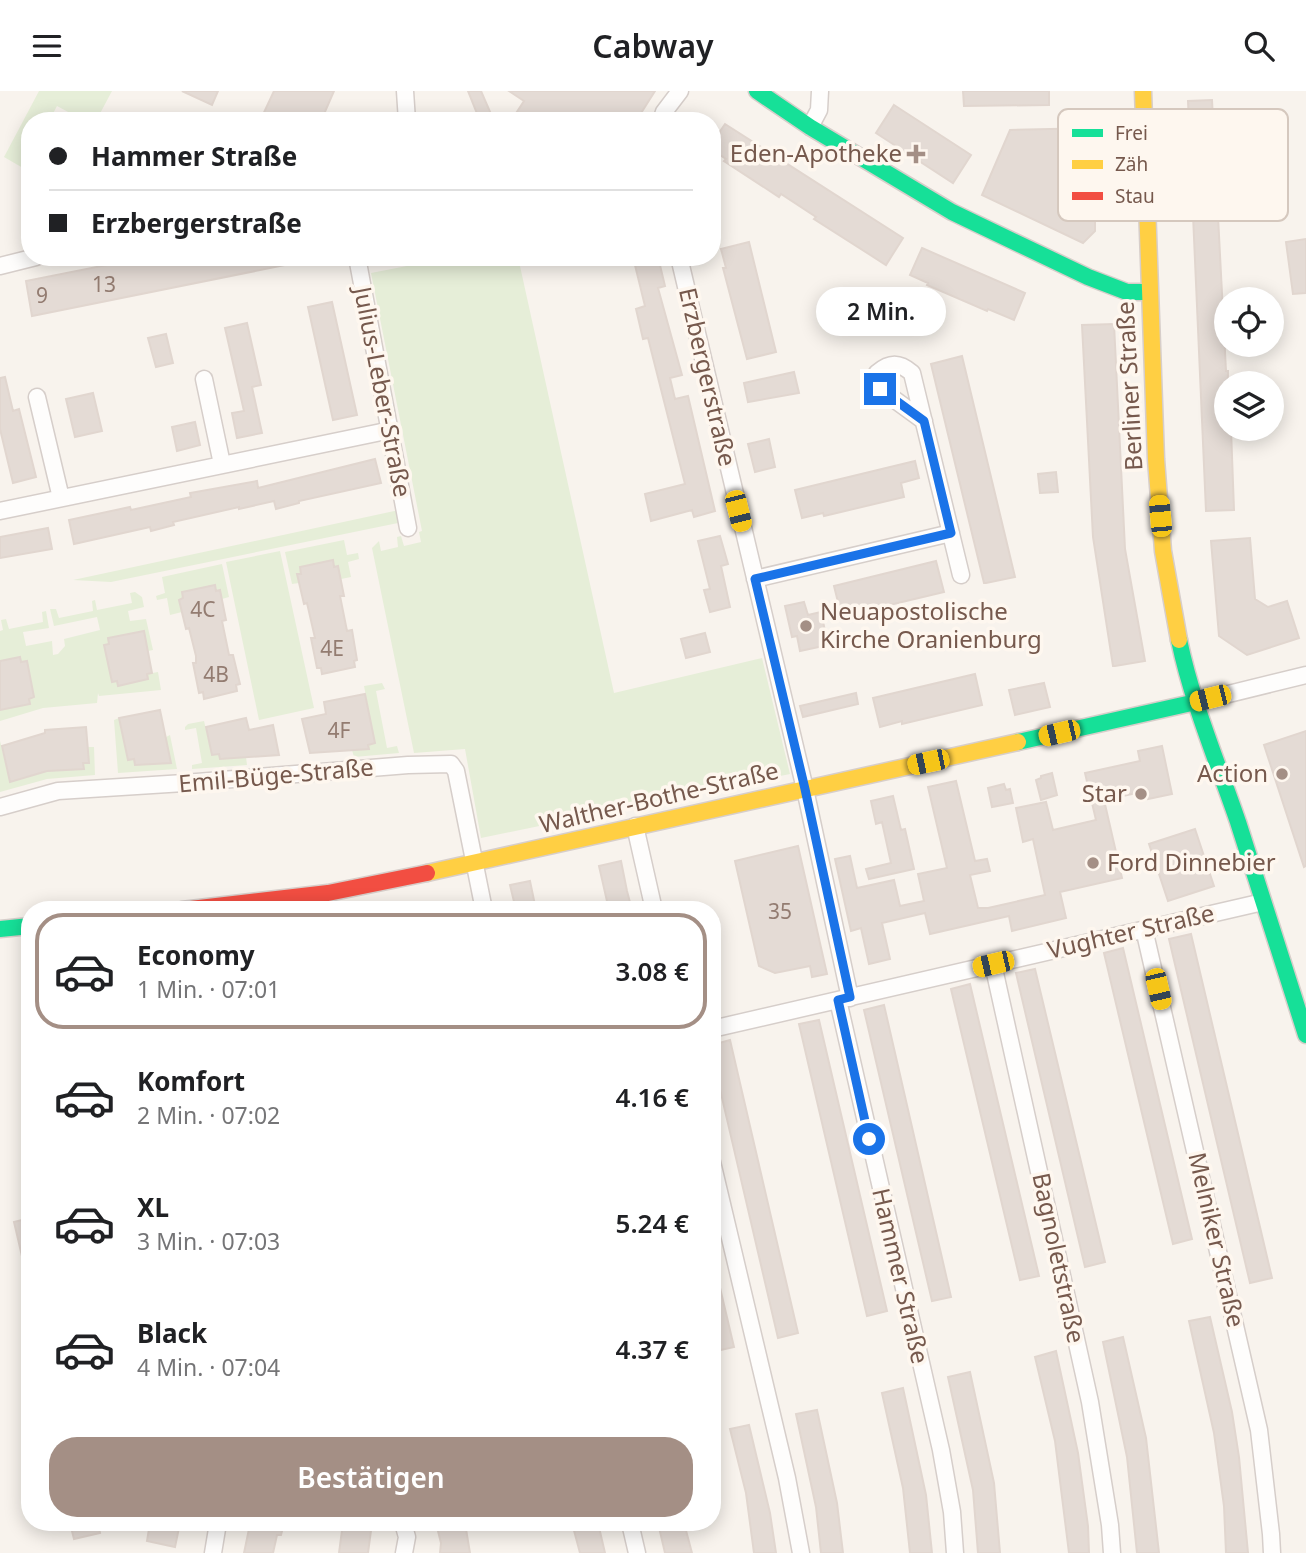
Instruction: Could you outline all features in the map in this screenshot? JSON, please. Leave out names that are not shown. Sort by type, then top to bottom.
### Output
[{"type":"street","points":[[405,91],[406,112]]},
{"type":"street","points":[[664,112],[680,91]]},
{"type":"street","points":[[757,91],[810,127],[952,212],[1088,277],[1127,292],[1149,292]]},
{"type":"street","points":[[810,127],[819,110],[820,91]]},
{"type":"street","name":"Berliner Straße","points":[[1143,91],[1144,109]]},
{"type":"street","name":"Berliner Straße","points":[[1147,221],[1156,459],[1163,551],[1184,664],[1306,1034]]},
{"type":"street","points":[[0,266],[21,261]]},
{"type":"street","name":"Julius-Leber-Straße","points":[[359,266],[408,528]]},
{"type":"street","name":"Erzbergerstraße","points":[[681,266],[805,789],[844,999]]},
{"type":"street","points":[[204,379],[222,464]]},
{"type":"street","points":[[37,397],[61,498]]},
{"type":"street","points":[[924,421],[961,575]]},
{"type":"street","points":[[0,511],[391,430]]},
{"type":"street","points":[[755,579],[951,533]]},
{"type":"street","name":"Walther-Bothe-Straße","points":[[259,901],[328,893],[475,863],[1306,675]]},
{"type":"street","name":"Emil-Büge-Straße","points":[[0,807],[58,791],[451,764],[456,771],[475,863]]},
{"type":"street","points":[[635,826],[652,901]]},
{"type":"street","points":[[475,863],[482,901]]},
{"type":"street","name":"Vughter Straße","points":[[721,1027],[1263,902]]},
{"type":"street","points":[[0,929],[21,927]]},
{"type":"street","name":"Melniker Straße","points":[[1144,929],[1259,1430],[1272,1553]]},
{"type":"street","name":"Bagnoletstraße","points":[[993,964],[1090,1402],[1112,1553]]},
{"type":"street","name":"Hammer Straße","points":[[844,999],[941,1450],[952,1512],[955,1553]]},
{"type":"street","points":[[721,1199],[788,1478],[801,1553]]},
{"type":"street","points":[[213,1553],[217,1531]]},
{"type":"street","points":[[404,1553],[405,1531]]},
{"type":"street","points":[[632,1531],[637,1553]]},
{"type":"green space","points":[[39,91],[112,91],[101,112],[68,112],[57,106],[54,112],[28,112]]},
{"type":"green space","points":[[21,125],[21,167],[4,157]]},
{"type":"green space","points":[[407,266],[520,266],[614,693],[762,658],[790,774],[481,838],[465,749],[414,753],[372,548],[379,541],[381,551],[398,547],[397,537],[401,536],[404,546],[421,542],[419,532],[422,531],[371,273]]},
{"type":"green space","points":[[399,510],[398,523],[111,582],[73,580]]},
{"type":"green space","points":[[344,540],[347,555],[358,553],[359,559],[348,562],[351,577],[341,579],[338,566],[334,567],[333,561],[298,575],[299,583],[292,584],[285,552]]},
{"type":"green space","points":[[280,551],[314,708],[259,720],[226,562]]},
{"type":"green space","points":[[222,564],[229,597],[222,599],[214,585],[182,592],[183,598],[179,600],[182,612],[170,615],[167,598],[157,600],[156,596],[165,593],[162,577]]},
{"type":"green space","points":[[135,592],[142,597],[144,607],[128,611],[130,621],[146,619],[153,650],[148,651],[143,631],[108,638],[109,644],[104,645],[112,681],[117,681],[118,685],[147,679],[147,674],[158,672],[161,690],[99,696],[98,693],[97,703],[43,708],[0,721],[0,710],[30,704],[29,699],[34,697],[26,661],[21,662],[20,657],[0,661],[0,631],[3,630],[1,620],[6,619],[9,629],[43,622],[42,612],[46,611],[49,628],[23,632],[26,646],[52,641],[53,655],[58,654],[65,646],[64,639],[100,630],[97,617],[54,626],[50,609],[56,609],[59,618],[93,611],[92,601],[95,600],[97,610],[132,603],[130,593]]},
{"type":"green space","points":[[382,683],[385,689],[376,691],[387,748],[397,746],[399,753],[354,757],[352,750],[369,749],[368,745],[375,743],[364,686]]},
{"type":"green space","points":[[119,718],[128,760],[134,759],[135,765],[171,763],[166,737],[170,735],[177,769],[118,773],[114,720]]},
{"type":"green space","points":[[204,721],[212,755],[219,754],[220,759],[246,757],[247,765],[192,769],[192,765],[202,763],[196,728],[185,730],[185,727]]},
{"type":"green space","points":[[0,741],[10,782],[47,771],[83,769],[83,763],[89,763],[88,747],[94,747],[95,775],[47,779],[0,792]]},
{"type":"building","points":[[182,91],[218,91],[212,105]]},
{"type":"building","points":[[274,91],[334,91],[325,112],[264,112]]},
{"type":"building","points":[[468,91],[481,91],[490,112],[476,112]]},
{"type":"building","points":[[509,91],[655,91],[642,112],[517,112],[524,101]]},
{"type":"building","points":[[963,91],[1049,91],[1049,105],[964,106]]},
{"type":"building","points":[[1212,100],[1212,109],[1188,109],[1188,101]]},
{"type":"building","points":[[894,105],[971,155],[953,183],[876,133]]},
{"type":"building","points":[[725,124],[903,238],[886,265],[814,219],[816,217],[781,194],[779,197],[724,161],[726,159],[721,156],[721,130]]},
{"type":"building","points":[[1058,129],[1058,221],[1095,221],[1095,231],[1083,243],[982,195],[1010,130]]},
{"type":"building","points":[[1193,221],[1218,221],[1222,287],[1214,287],[1214,357],[1225,357],[1226,371],[1214,371],[1214,441],[1231,441],[1234,510],[1206,511]]},
{"type":"building","points":[[1306,239],[1306,293],[1293,294],[1286,242]]},
{"type":"building","points":[[749,242],[776,352],[747,359],[723,268],[726,268],[721,249]]},
{"type":"building","points":[[922,248],[1025,293],[1014,320],[988,309],[987,311],[910,275]]},
{"type":"building","points":[[102,266],[280,266],[32,316],[26,281]]},
{"type":"building","points":[[635,266],[660,266],[665,286],[658,288],[682,375],[670,378],[675,399],[688,396],[715,511],[694,517],[692,510],[651,521],[645,494],[685,484],[648,338],[643,339],[636,309],[645,306]]},
{"type":"building","points":[[332,302],[357,415],[333,420],[308,307]]},
{"type":"building","points":[[247,323],[261,385],[252,387],[262,433],[237,438],[232,413],[244,411],[225,328]]},
{"type":"building","points":[[1114,324],[1125,549],[1145,661],[1113,666],[1093,537],[1082,325]]},
{"type":"building","points":[[166,334],[173,363],[156,367],[148,338]]},
{"type":"building","points":[[962,356],[1015,577],[986,583],[931,364]]},
{"type":"building","points":[[794,372],[799,393],[748,402],[744,383]]},
{"type":"building","points":[[5,377],[13,411],[19,409],[36,477],[13,483],[0,429],[0,378]]},
{"type":"building","points":[[93,393],[102,431],[75,437],[66,399]]},
{"type":"building","points":[[195,422],[200,445],[177,451],[172,427]]},
{"type":"building","points":[[769,439],[775,467],[755,472],[748,444]]},
{"type":"building","points":[[375,459],[381,483],[299,501],[276,509],[274,501],[239,507],[173,522],[174,525],[151,531],[150,527],[74,544],[69,520],[130,507],[131,510],[191,497],[190,493],[257,481],[258,488]]},
{"type":"building","points":[[915,461],[919,478],[901,483],[904,497],[824,516],[823,513],[802,518],[795,490]]},
{"type":"building","points":[[1056,472],[1058,492],[1040,493],[1038,474]]},
{"type":"building","points":[[48,528],[52,549],[0,558],[0,537]]},
{"type":"building","points":[[720,536],[728,564],[721,566],[730,607],[710,612],[704,590],[710,589],[698,541]]},
{"type":"building","points":[[1250,538],[1255,599],[1268,607],[1287,601],[1299,638],[1247,655],[1219,636],[1211,541]]},
{"type":"building","points":[[333,560],[334,567],[338,566],[344,596],[340,596],[347,631],[352,630],[357,660],[354,661],[355,667],[322,674],[321,668],[317,668],[311,638],[315,638],[297,574],[301,574],[300,567]]},
{"type":"building","points":[[936,561],[944,592],[841,614],[834,586]]},
{"type":"building","points":[[215,585],[216,591],[220,590],[226,620],[222,621],[229,655],[233,655],[240,684],[236,685],[237,691],[204,699],[203,692],[199,693],[193,663],[196,663],[196,656],[179,600],[183,598],[182,592]]},
{"type":"building","name":"Neuapostolische Kirche Oranienburg","points":[[804,602],[808,615],[821,612],[828,645],[800,651],[797,636],[792,637],[785,606]]},
{"type":"building","points":[[144,631],[152,673],[147,674],[148,679],[118,686],[117,681],[112,682],[104,645],[109,644],[108,638]]},
{"type":"building","points":[[705,633],[710,652],[686,658],[681,639]]},
{"type":"building","points":[[20,657],[21,662],[27,661],[34,697],[29,699],[30,704],[0,710],[0,661]]},
{"type":"building","points":[[975,674],[982,705],[880,727],[873,698]]},
{"type":"building","points":[[1044,683],[1050,707],[1015,715],[1009,690]]},
{"type":"building","points":[[856,693],[858,704],[803,717],[800,706]]},
{"type":"building","points":[[365,694],[375,743],[368,745],[369,749],[310,753],[302,719],[326,714],[324,702]]},
{"type":"building","points":[[160,710],[171,763],[135,765],[134,759],[128,760],[119,718]]},
{"type":"building","points":[[246,718],[249,730],[273,725],[279,755],[220,759],[219,754],[212,755],[206,727]]},
{"type":"building","points":[[86,727],[89,763],[83,763],[84,769],[47,771],[10,782],[2,746],[45,733],[45,730]]},
{"type":"building","points":[[1306,731],[1306,866],[1304,867],[1264,745]]},
{"type":"building","points":[[1162,746],[1172,794],[1148,799],[1146,791],[1104,800],[1122,878],[1060,892],[1066,918],[1012,931],[1009,916],[930,934],[925,913],[882,923],[890,959],[869,964],[861,928],[851,931],[835,859],[850,856],[857,888],[894,880],[900,906],[924,901],[918,874],[947,868],[928,787],[956,781],[975,861],[987,859],[990,871],[970,875],[978,908],[988,908],[1045,895],[1033,839],[1023,842],[1016,808],[1046,802],[1053,830],[1096,820],[1085,773],[1140,761],[1138,751]]},
{"type":"building","points":[[1052,773],[1057,795],[1041,800],[1036,780]]},
{"type":"building","points":[[1004,784],[1006,790],[1010,789],[1013,803],[992,807],[988,788]]},
{"type":"building","points":[[893,796],[901,830],[905,829],[914,869],[869,879],[866,869],[891,863],[882,822],[876,824],[871,801]]},
{"type":"building","points":[[1195,829],[1214,886],[1168,901],[1149,844]]},
{"type":"building","points":[[798,846],[827,974],[812,977],[810,966],[775,973],[759,966],[735,861]]},
{"type":"building","points":[[621,861],[630,901],[607,901],[599,866]]},
{"type":"building","points":[[530,881],[534,901],[514,901],[510,885]]},
{"type":"building","points":[[1191,934],[1272,1278],[1250,1283],[1169,939]]},
{"type":"building","points":[[1123,948],[1192,1239],[1173,1244],[1104,953]]},
{"type":"building","points":[[1035,969],[1105,1262],[1085,1267],[1016,973]]},
{"type":"building","points":[[970,984],[1039,1276],[1020,1280],[951,989]]},
{"type":"building","points":[[884,1005],[951,1297],[932,1301],[864,1010]]},
{"type":"building","points":[[819,1020],[887,1311],[867,1316],[799,1024]]},
{"type":"building","points":[[730,1040],[798,1333],[778,1338],[721,1094],[721,1042]]},
{"type":"building","points":[[21,1220],[21,1252],[14,1222]]},
{"type":"building","points":[[721,1292],[734,1347],[721,1350]]},
{"type":"building","points":[[1210,1317],[1232,1412],[1248,1553],[1226,1553],[1224,1506],[1214,1433],[1189,1321]]},
{"type":"building","points":[[1123,1337],[1146,1438],[1159,1553],[1137,1553],[1127,1457],[1103,1342]]},
{"type":"building","points":[[1056,1351],[1078,1453],[1089,1553],[1069,1553],[1055,1441],[1035,1357]]},
{"type":"building","points":[[970,1372],[994,1483],[1000,1553],[978,1553],[973,1490],[948,1377]]},
{"type":"building","points":[[903,1388],[926,1495],[932,1553],[910,1553],[903,1488],[882,1393]]},
{"type":"building","points":[[817,1410],[837,1503],[843,1553],[821,1553],[816,1507],[796,1414]]},
{"type":"building","points":[[749,1425],[770,1513],[776,1553],[754,1553],[746,1493],[730,1429]]},
{"type":"building","points":[[72,1531],[100,1531],[100,1533],[74,1539]]},
{"type":"building","points":[[149,1531],[178,1531],[175,1547],[147,1541]]},
{"type":"building","points":[[249,1531],[282,1531],[281,1535],[277,1535],[273,1553],[244,1553]]},
{"type":"building","points":[[342,1531],[371,1531],[368,1553],[339,1553]]},
{"type":"building","points":[[438,1531],[466,1531],[470,1553],[440,1553]]},
{"type":"building","points":[[574,1531],[600,1531],[605,1553],[580,1553]]},
{"type":"building","points":[[660,1531],[686,1531],[692,1553],[665,1553]]},
{"type":"traffic: fast","points":[[757,91],[810,127],[952,212],[1088,277],[1127,292],[1149,292]]},
{"type":"traffic: fast","points":[[1179,640],[1198,709],[1238,822],[1306,1035]]},
{"type":"traffic: fast","points":[[1018,742],[1196,702]]},
{"type":"traffic: fast","points":[[0,929],[21,927]]},
{"type":"traffic: slow","points":[[1143,91],[1144,109]]},
{"type":"traffic: slow","points":[[1148,221],[1156,459],[1163,551],[1179,640]]},
{"type":"traffic: slow","points":[[427,873],[1018,742]]},
{"type":"traffic: jam","points":[[259,901],[328,893],[427,873]]},
{"type":"place","name":"Eden-Apotheke","points":[[916,154]]},
{"type":"place","name":"Neuapostolische Kirche Oranienburg","points":[[806,626]]},
{"type":"place","name":"Action","points":[[1282,774]]},
{"type":"place","name":"Star","points":[[1141,794]]},
{"type":"place","name":"Ford Dinnebier","points":[[1093,863]]},
{"type":"route","points":[[869,1139],[838,1000],[850,997],[805,789],[755,579],[951,533],[924,421],[880,389]]}]
